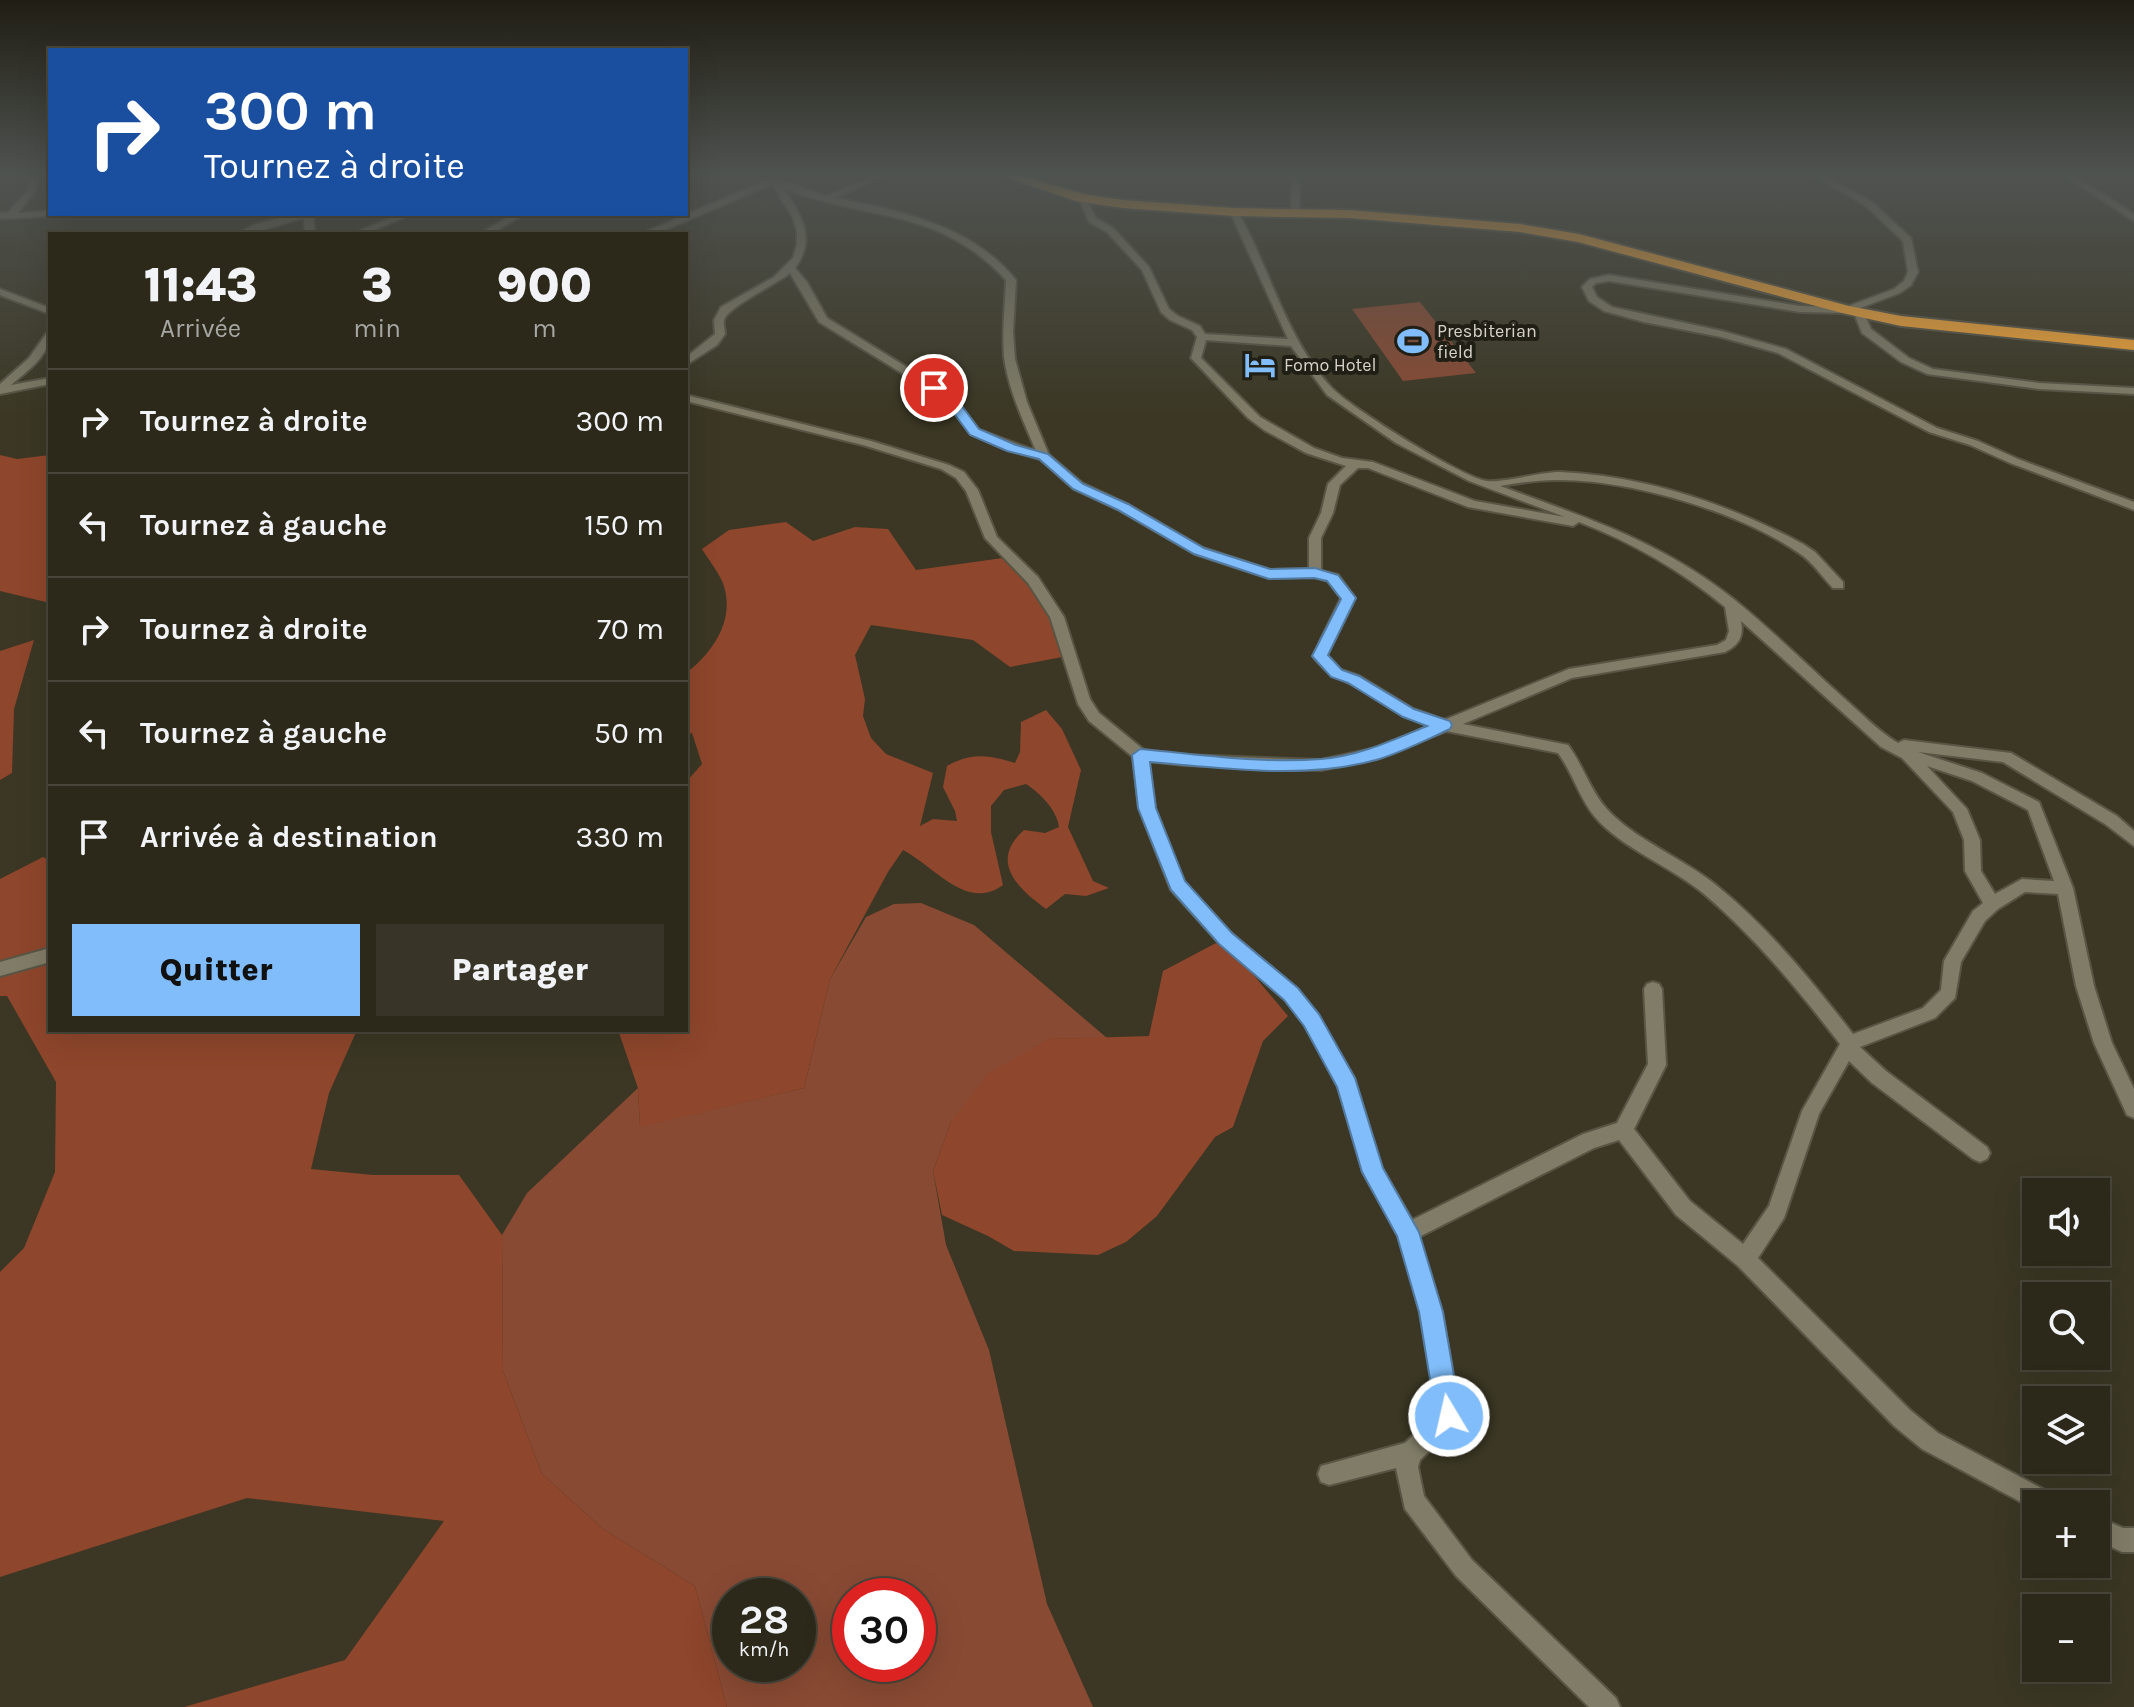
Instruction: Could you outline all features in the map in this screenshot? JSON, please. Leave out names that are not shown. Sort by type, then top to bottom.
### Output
[{"type":"highway","points":[[1644,256],[1853,312],[1914,323],[2116,346],[2134,342]]},
{"type":"street","points":[[688,360],[720,334],[719,320],[725,309],[791,269],[797,256]]},
{"type":"street","points":[[981,256],[1004,271],[1011,280],[1010,359],[1021,402],[1044,457]]},
{"type":"street","points":[[1134,256],[1146,269],[1165,310],[1196,328],[1202,337],[1196,358],[1254,418],[1319,454],[1353,466],[1369,464],[1472,504],[1601,526]]},
{"type":"street","points":[[1254,256],[1295,343],[1329,391],[1383,430],[1445,465],[1601,526],[1670,561],[1731,604],[1886,743],[1904,753],[1977,777],[2034,806],[2065,888],[2089,1000],[2103,1043],[2134,1109]]},
{"type":"street","points":[[1912,256],[1913,272],[1908,283],[1853,312],[1800,309],[1609,278],[1593,281],[1587,287],[1593,299],[1608,309],[1782,351],[1933,430],[2134,506]]},
{"type":"street","points":[[791,269],[802,282],[823,320],[948,397],[975,432],[1012,448],[1044,457],[1078,486],[1123,507],[1199,551],[1269,574],[1315,573],[1333,578],[1348,598],[1320,656],[1336,673],[1354,679],[1408,713],[1444,725],[1563,749],[1590,798],[1608,821],[1687,872],[1742,920],[1786,961],[1850,1043],[1849,1049],[1879,1077],[1980,1153]]},
{"type":"street","points":[[0,292],[48,310]]},
{"type":"street","points":[[1853,312],[1866,331],[1905,360],[1931,372],[2039,386],[2134,391]]},
{"type":"street","points":[[1202,337],[1295,343]]},
{"type":"street","points":[[0,390],[33,360],[48,339]]},
{"type":"street","points":[[0,390],[48,381]]},
{"type":"street","points":[[688,399],[891,450],[945,467],[960,475],[972,490],[991,538],[1033,580],[1057,617],[1083,700],[1094,717],[1140,755],[1220,762],[1321,765],[1375,754],[1569,674],[1720,649],[1732,643],[1736,631],[1731,604]]},
{"type":"street","points":[[1315,573],[1315,538],[1327,513],[1334,484],[1353,466]]},
{"type":"street","points":[[1487,484],[1558,476],[1609,480],[1666,492],[1721,511],[1801,547],[1838,585]]},
{"type":"street","points":[[1886,743],[2006,757],[2111,820],[2134,840]]},
{"type":"street","points":[[1904,753],[1959,809],[1972,840],[1973,871],[1992,904]]},
{"type":"street","points":[[1140,755],[1147,808],[1177,885],[1225,938],[1291,994],[1311,1020],[1347,1084],[1373,1172],[1408,1232],[1431,1312],[1449,1416],[1411,1453],[1407,1467],[1413,1501],[1464,1568],[1607,1707]]},
{"type":"street","points":[[1745,1259],[1777,1211],[1811,1111],[1850,1043],[1929,1013],[1949,993],[1953,961],[1979,916],[1992,904],[2022,885],[2065,888]]},
{"type":"street","points":[[0,969],[48,956]]},
{"type":"street","points":[[1408,1232],[1590,1140],[1623,1130],[1657,1065],[1653,989]]},
{"type":"street","points":[[1623,1130],[1659,1172],[1683,1208],[1745,1259],[1902,1418],[1930,1441],[2022,1490]]},
{"type":"street","points":[[1329,1474],[1411,1453]]},
{"type":"street","points":[[2110,1534],[2122,1540],[2134,1540]]},
{"type":"shaded area","name":"Presbiterian field","points":[[1420,302],[1476,373],[1403,381],[1352,309]]},
{"type":"shaded area","points":[[0,455],[17,459],[48,455],[48,603],[0,591]]},
{"type":"shaded area","points":[[786,522],[813,541],[855,527],[888,529],[916,570],[1003,558],[1023,580],[1064,614],[1073,655],[1010,667],[973,640],[871,625],[855,655],[865,699],[863,716],[871,738],[886,754],[933,773],[920,826],[933,819],[957,821],[943,787],[947,766],[965,758],[981,756],[1015,763],[1020,752],[1021,722],[1046,710],[1062,729],[1081,770],[1068,827],[1093,881],[1109,888],[1086,896],[1065,894],[1046,909],[1025,892],[1011,873],[1008,863],[1014,841],[1024,830],[1045,833],[1059,827],[1047,802],[1026,784],[1004,790],[991,806],[991,832],[1003,885],[990,892],[964,890],[903,850],[830,979],[804,1088],[640,1127],[638,1088],[619,1032],[688,1032],[688,780],[702,764],[692,733],[688,734],[688,671],[714,644],[725,620],[726,594],[722,581],[702,549],[729,530]]},
{"type":"shaded area","points":[[34,640],[14,709],[12,773],[0,780],[0,651]]},
{"type":"shaded area","points":[[43,857],[48,860],[48,1032],[356,1032],[329,1093],[311,1169],[373,1175],[459,1175],[502,1235],[503,1371],[542,1474],[603,1529],[695,1586],[712,1650],[712,1682],[720,1682],[727,1707],[184,1707],[345,1660],[444,1521],[247,1498],[0,1577],[0,1272],[24,1248],[55,1172],[56,1082],[7,996],[0,996],[0,879]]},
{"type":"shaded area","points":[[921,903],[974,925],[1107,1038],[1050,1039],[951,1122],[933,1171],[946,1245],[989,1350],[1047,1604],[1093,1707],[727,1707],[720,1682],[816,1682],[816,1578],[712,1578],[712,1650],[695,1586],[603,1529],[542,1474],[503,1371],[502,1235],[527,1193],[638,1088],[640,1126],[804,1088],[830,979],[866,917],[894,904]]},
{"type":"shaded area","points":[[1216,943],[1246,966],[1288,1016],[1263,1041],[1233,1127],[1215,1137],[1157,1216],[1126,1242],[1098,1255],[1014,1251],[942,1215],[933,1171],[951,1122],[989,1073],[1050,1039],[1149,1036],[1163,971]]},
{"type":"place","name":"Presbiterian field","points":[[1413,341]]},
{"type":"place","name":"Fomo Hotel","points":[[1260,365]]},
{"type":"route","points":[[934,388],[948,397],[975,432],[1012,448],[1044,457],[1078,486],[1123,507],[1199,551],[1269,574],[1315,573],[1333,578],[1348,598],[1320,656],[1336,673],[1354,679],[1408,713],[1444,725],[1375,754],[1321,765],[1232,763],[1140,755],[1147,808],[1177,885],[1225,938],[1291,994],[1311,1020],[1347,1084],[1373,1172],[1408,1232],[1431,1312],[1449,1416]]}]
